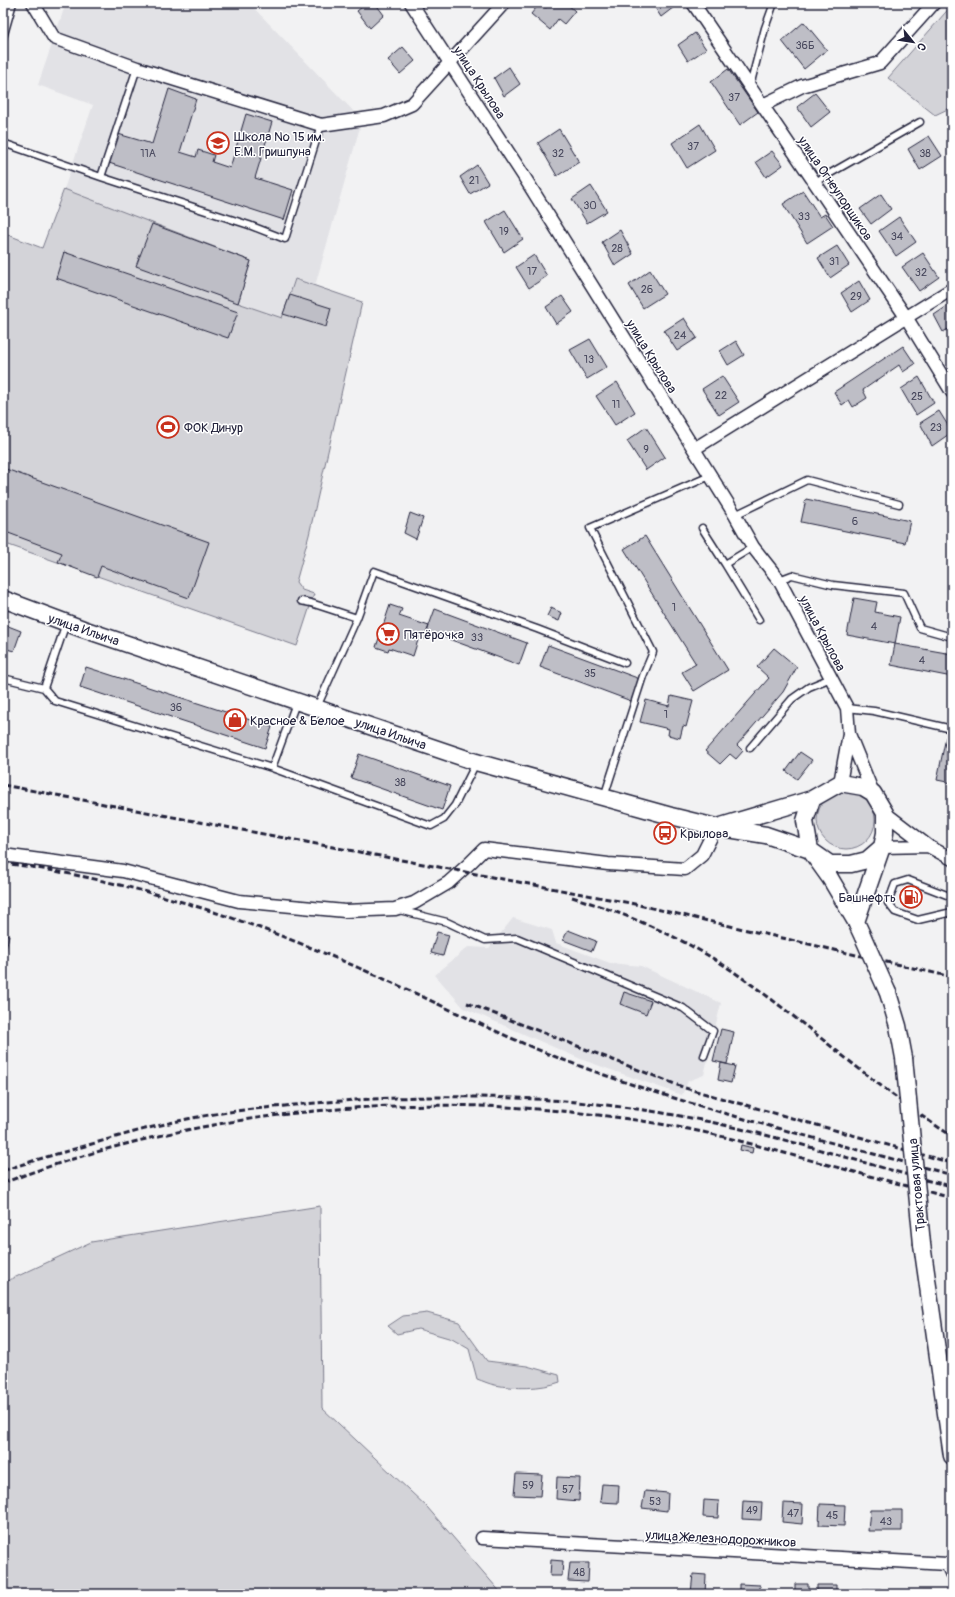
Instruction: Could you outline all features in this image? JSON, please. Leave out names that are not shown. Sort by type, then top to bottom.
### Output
[{"type":"street","points":[[33,3],[54,38],[137,68],[320,125],[384,116],[412,104],[504,3]]},
{"type":"street","name":"улица Крылова","points":[[411,3],[523,175],[753,546],[779,580],[848,708],[849,734]]},
{"type":"street","name":"улица Огнеупорщиков","points":[[693,3],[906,317],[952,392]]},
{"type":"street","points":[[763,105],[802,86],[880,63],[934,3]]},
{"type":"street","points":[[694,449],[952,289]]},
{"type":"street","name":"улица Ильича","points":[[3,599],[66,623],[476,762],[671,816],[716,827],[766,835],[810,850]]},
{"type":"street","points":[[840,783],[849,734]]},
{"type":"street","points":[[849,734],[873,793],[884,813],[928,846],[952,859]]},
{"type":"street","points":[[873,793],[863,787],[840,783],[812,800],[805,821],[810,850],[830,864],[851,864],[867,860],[882,848],[928,846]]},
{"type":"street","name":"улица Ильича","points":[[716,827],[812,800]]},
{"type":"street","points":[[856,922],[882,848],[885,833],[884,813]]},
{"type":"street","points":[[3,855],[123,871],[239,900],[345,911],[395,910],[414,903],[448,883],[484,849],[608,864],[685,869],[702,855],[716,827]]},
{"type":"street","name":"Трактовая улица","points":[[810,850],[830,878],[856,922],[888,993],[898,1026],[904,1058],[922,1244],[952,1456]]},
{"type":"street","name":"улица Железнодорожников","points":[[482,1538],[947,1564],[952,1575]]},
{"type":"lane","points":[[3,38],[13,3]]},
{"type":"lane","points":[[750,86],[764,28],[774,3]]},
{"type":"lane","points":[[101,177],[137,68]]},
{"type":"lane","points":[[815,182],[920,122]]},
{"type":"lane","points":[[3,143],[101,177],[249,225],[285,239],[320,125]]},
{"type":"lane","points":[[604,797],[643,676],[653,652],[590,528],[710,476]]},
{"type":"lane","points":[[735,515],[807,480],[898,504]]},
{"type":"lane","points":[[702,528],[759,620]]},
{"type":"lane","points":[[725,564],[753,546]]},
{"type":"lane","points":[[317,707],[357,618],[374,571],[537,629],[625,663]]},
{"type":"lane","points":[[779,580],[792,575],[833,585],[904,593],[920,628],[952,637]]},
{"type":"lane","points":[[301,601],[357,618]]},
{"type":"lane","points":[[44,688],[66,623]]},
{"type":"lane","points":[[3,678],[44,688],[54,701],[272,768],[430,826],[444,819],[455,805],[476,762]]},
{"type":"lane","points":[[750,748],[792,699],[809,687],[831,678]]},
{"type":"lane","points":[[272,768],[296,701]]},
{"type":"lane","points":[[848,708],[874,711],[952,729]]},
{"type":"lane","points":[[952,896],[908,880],[894,884],[888,903],[895,912],[918,920],[952,912]]},
{"type":"lane","points":[[395,910],[447,922],[485,940],[518,938],[683,1008],[713,1031],[704,1056]]},
{"type":"shaded area","name":"Школа № 15 им. Е.М. Гришпуна","points":[[66,3],[249,3],[362,120],[315,286],[295,279],[282,318],[238,303],[251,261],[64,189],[93,105],[38,85]]},
{"type":"shaded area","points":[[952,5],[952,107],[935,115],[888,78]]},
{"type":"shaded area","name":"ФОК Динур","points":[[64,189],[251,261],[238,303],[282,318],[295,279],[362,302],[309,535],[296,582],[302,590],[314,594],[297,646],[3,543],[3,233],[42,248]]},
{"type":"shaded area","points":[[840,791],[852,791],[867,799],[875,814],[875,826],[867,841],[852,849],[840,849],[825,841],[817,826],[817,814],[825,799]]},
{"type":"shaded area","points":[[513,918],[552,930],[556,943],[610,963],[641,966],[721,1003],[704,1075],[688,1081],[682,1095],[583,1060],[464,1008],[435,975],[468,947],[489,948]]},
{"type":"shaded area","points":[[320,1206],[322,1408],[427,1507],[502,1594],[3,1594],[3,1283],[91,1242]]},
{"type":"shaded area","points":[[427,1313],[459,1322],[487,1361],[527,1366],[559,1375],[560,1382],[528,1388],[493,1385],[477,1379],[469,1349],[452,1339],[418,1329],[397,1334],[388,1326],[403,1316]]},
{"type":"building","points":[[367,3],[375,3],[384,15],[370,28],[357,11]]},
{"type":"building","points":[[540,3],[546,8],[550,3],[566,3],[575,11],[564,24],[558,19],[550,30],[531,14]]},
{"type":"building","points":[[652,3],[678,3],[678,4],[661,17]]},
{"type":"building","points":[[804,22],[827,50],[804,69],[782,41]]},
{"type":"building","points":[[695,33],[706,49],[688,61],[678,45]]},
{"type":"building","points":[[403,47],[415,61],[400,74],[388,60]]},
{"type":"building","points":[[509,67],[520,84],[504,96],[494,78]]},
{"type":"building","points":[[728,69],[758,112],[740,125],[711,82]]},
{"type":"building","points":[[169,89],[196,99],[180,152],[196,157],[198,150],[214,155],[212,162],[230,168],[246,114],[272,122],[255,178],[293,190],[284,220],[109,163],[118,134],[152,144]]},
{"type":"building","points":[[815,93],[830,112],[811,127],[797,107]]},
{"type":"building","points":[[700,124],[715,150],[687,168],[672,143]]},
{"type":"building","points":[[559,129],[579,162],[557,176],[538,143]]},
{"type":"building","points":[[929,136],[942,156],[920,170],[908,149]]},
{"type":"building","points":[[772,151],[783,165],[766,177],[756,162]]},
{"type":"building","points":[[477,165],[488,183],[470,194],[460,177]]},
{"type":"building","points":[[591,186],[607,211],[587,223],[572,199]]},
{"type":"building","points":[[803,191],[820,217],[825,214],[833,226],[807,243],[783,204]]},
{"type":"building","points":[[881,194],[891,209],[871,224],[860,209]]},
{"type":"building","points":[[505,210],[523,239],[504,252],[486,222]]},
{"type":"building","points":[[899,217],[916,242],[896,256],[879,231]]},
{"type":"building","points":[[152,224],[251,261],[238,303],[136,266]]},
{"type":"building","points":[[620,230],[633,254],[615,266],[602,242]]},
{"type":"building","points":[[837,246],[849,265],[830,278],[818,258]]},
{"type":"building","points":[[64,252],[238,312],[228,338],[56,278]]},
{"type":"building","points":[[923,253],[939,277],[919,291],[902,267]]},
{"type":"building","points":[[534,255],[547,276],[529,288],[516,267]]},
{"type":"building","points":[[650,270],[665,294],[643,308],[629,285]]},
{"type":"building","points":[[859,281],[870,300],[852,312],[841,293]]},
{"type":"building","points":[[290,295],[331,308],[326,327],[283,314]]},
{"type":"building","points":[[562,296],[573,312],[556,324],[546,307]]},
{"type":"building","points":[[952,303],[952,327],[943,332],[934,315]]},
{"type":"building","points":[[684,318],[697,338],[677,351],[664,331]]},
{"type":"building","points":[[590,339],[607,367],[587,379],[570,350]]},
{"type":"building","points":[[736,341],[744,355],[728,365],[720,351]]},
{"type":"building","points":[[903,346],[915,364],[903,372],[899,365],[863,390],[867,398],[853,407],[849,400],[842,405],[834,392]]},
{"type":"building","points":[[722,376],[739,402],[719,415],[702,389]]},
{"type":"building","points":[[919,377],[934,403],[916,415],[901,389]]},
{"type":"building","points":[[617,382],[635,412],[615,425],[596,396]]},
{"type":"building","points":[[939,411],[952,432],[932,446],[920,423]]},
{"type":"building","points":[[646,427],[665,457],[646,470],[627,441]]},
{"type":"building","points":[[3,468],[209,542],[189,598],[101,566],[97,577],[58,562],[62,553],[3,531]]},
{"type":"building","points":[[806,499],[910,521],[905,543],[801,522]]},
{"type":"building","points":[[410,513],[423,518],[416,539],[404,533]]},
{"type":"building","points":[[645,536],[728,670],[694,691],[682,672],[696,664],[624,549]]},
{"type":"building","points":[[854,598],[877,602],[875,612],[900,617],[895,644],[847,635]]},
{"type":"building","points":[[390,605],[402,609],[399,616],[429,626],[425,639],[419,637],[413,656],[389,648],[388,651],[376,647]]},
{"type":"building","points":[[551,608],[562,613],[559,621],[547,616]]},
{"type":"building","points":[[435,609],[527,643],[519,665],[427,631]]},
{"type":"building","points":[[3,624],[21,631],[14,651],[3,648]]},
{"type":"building","points":[[895,644],[952,654],[952,677],[891,665]]},
{"type":"building","points":[[548,645],[640,679],[631,701],[540,667]]},
{"type":"building","points":[[774,648],[797,667],[783,692],[737,745],[743,751],[736,759],[730,754],[720,764],[705,751],[769,678],[757,667]]},
{"type":"building","points":[[86,667],[272,727],[265,748],[80,687]]},
{"type":"building","points":[[671,696],[693,701],[686,727],[683,726],[680,738],[668,735],[669,729],[640,722],[646,700],[669,706]]},
{"type":"building","points":[[946,737],[952,738],[952,783],[937,780]]},
{"type":"building","points":[[800,752],[812,760],[797,779],[786,771]]},
{"type":"building","points":[[359,754],[450,786],[442,810],[351,778]]},
{"type":"building","points":[[568,930],[596,941],[592,951],[563,940]]},
{"type":"building","points":[[437,932],[449,935],[443,956],[431,953]]},
{"type":"building","points":[[3,934],[9,935],[5,955],[3,955]]},
{"type":"building","points":[[624,992],[651,1001],[646,1014],[620,1004]]},
{"type":"building","points":[[721,1029],[734,1032],[727,1064],[713,1061]]},
{"type":"building","points":[[721,1063],[735,1066],[731,1083],[718,1080]]},
{"type":"building","points":[[741,1145],[753,1148],[752,1153],[740,1150]]},
{"type":"building","points":[[516,1474],[542,1475],[540,1496],[514,1495]]},
{"type":"building","points":[[557,1477],[580,1478],[579,1501],[556,1499]]},
{"type":"building","points":[[602,1484],[619,1485],[618,1503],[600,1502]]},
{"type":"building","points":[[645,1491],[668,1493],[667,1511],[642,1508]]},
{"type":"building","points":[[704,1500],[719,1501],[718,1518],[703,1517]]},
{"type":"building","points":[[743,1501],[762,1502],[761,1520],[742,1519]]},
{"type":"building","points":[[783,1503],[803,1504],[802,1524],[782,1522]]},
{"type":"building","points":[[820,1504],[845,1505],[844,1526],[819,1525]]},
{"type":"building","points":[[870,1510],[902,1510],[902,1531],[868,1531]]},
{"type":"building","points":[[551,1560],[563,1561],[562,1576],[550,1576]]},
{"type":"building","points":[[570,1563],[589,1563],[588,1582],[568,1581]]},
{"type":"building","points":[[693,1574],[706,1575],[705,1594],[691,1593]]},
{"type":"building","points":[[739,1584],[760,1585],[760,1594],[739,1594]]},
{"type":"building","points":[[795,1584],[808,1584],[808,1594],[795,1594]]},
{"type":"building","points":[[817,1585],[836,1585],[836,1594],[817,1594]]},
{"type":"building","points":[[863,1589],[881,1589],[881,1594],[862,1594]]},
{"type":"railway","points":[[3,785],[630,903],[952,977]]},
{"type":"railway","points":[[3,863],[95,879],[140,890],[229,917],[316,950],[384,979],[535,1049],[609,1077],[706,1108],[952,1175]]},
{"type":"railway","points":[[572,897],[634,919],[675,937],[713,958],[787,1011],[895,1097],[952,1136]]},
{"type":"railway","points":[[467,1003],[685,1088],[952,1163]]},
{"type":"railway","points":[[3,1171],[147,1129],[220,1113],[262,1108],[387,1098],[479,1097],[617,1106],[697,1119],[798,1144],[930,1181]]},
{"type":"railway","points":[[3,1183],[85,1155],[168,1134],[253,1118],[339,1109],[426,1105],[512,1107],[598,1115],[683,1128],[745,1142],[952,1198]]},
{"type":"railway","points":[[925,1180],[952,1186]]},
{"type":"place","name":"Школа № 15 им. Е.М. Гришпуна","points":[[218,143]]},
{"type":"place","name":"ФОК Динур","points":[[168,427]]},
{"type":"place","name":"Пятёрочка","points":[[388,634]]},
{"type":"place","name":"Красное & Белое","points":[[235,720]]},
{"type":"place","name":"Крылова","points":[[665,833]]},
{"type":"place","name":"Башнефть","points":[[911,897]]}]
